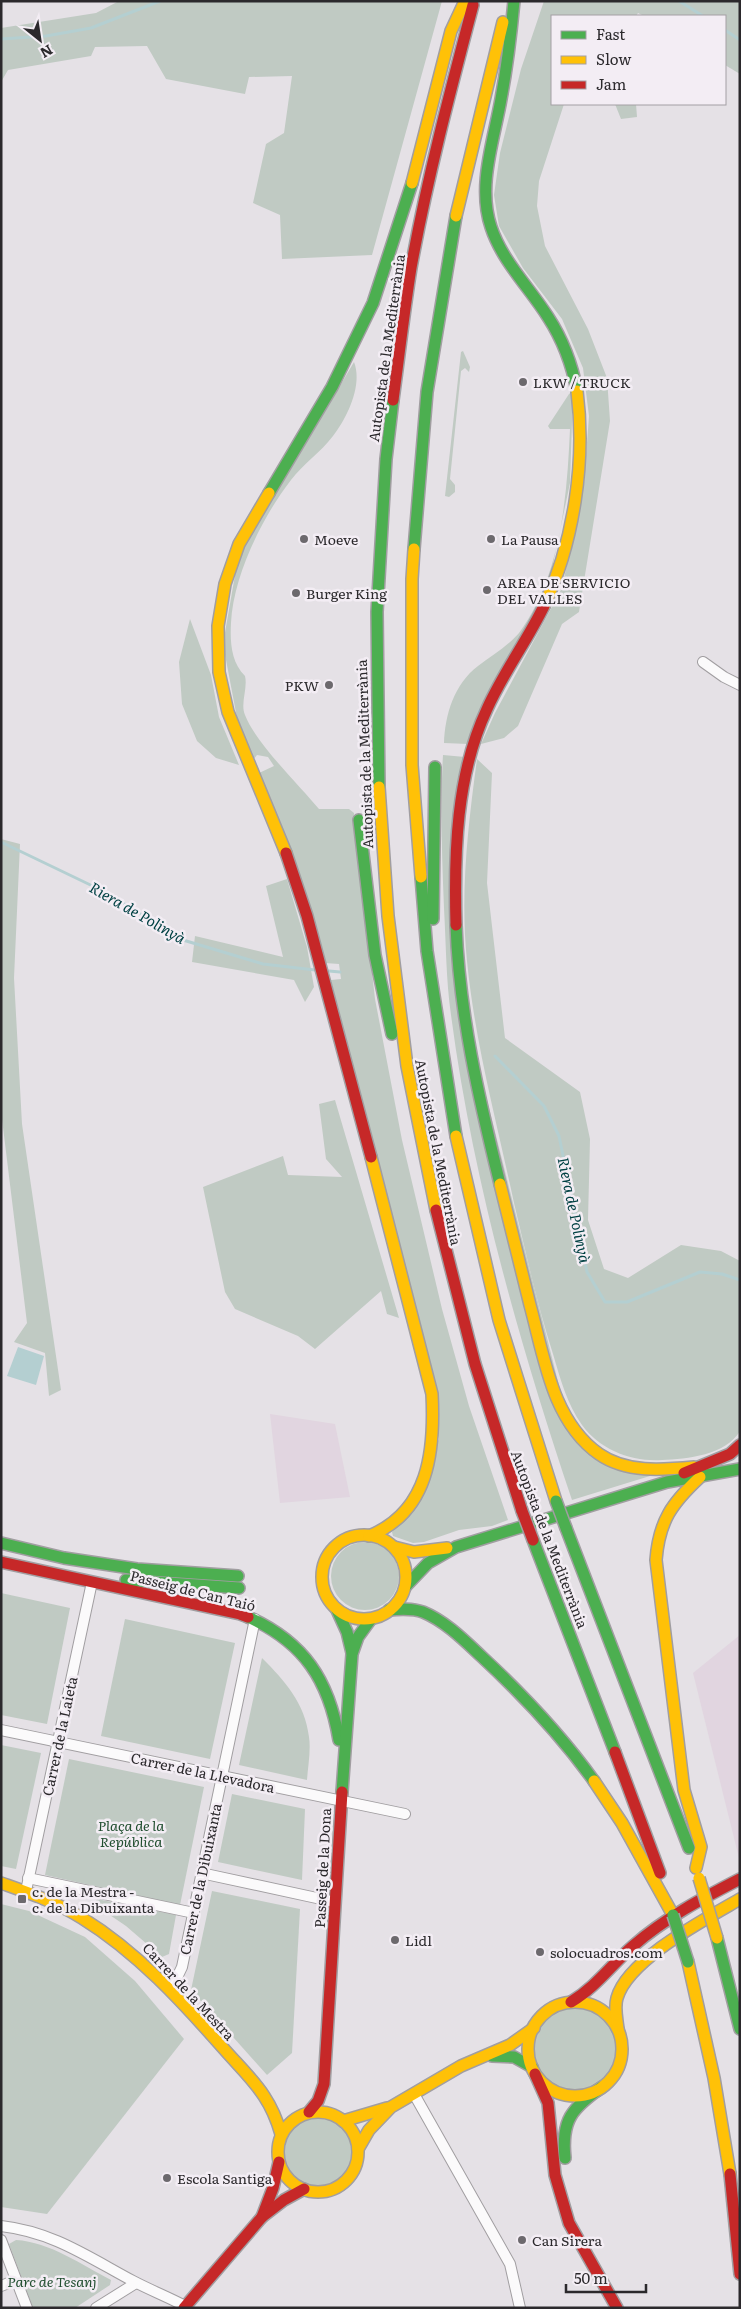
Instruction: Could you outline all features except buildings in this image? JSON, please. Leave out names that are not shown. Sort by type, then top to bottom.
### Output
[{"type":"main road","points":[[369,1536],[384,1530],[392,1524],[417,1494],[428,1467],[432,1448],[434,1412],[428,1378],[404,1281],[316,951],[289,862],[228,712],[219,672],[218,626],[225,584],[235,553],[247,527],[332,387],[373,303],[405,209],[451,31],[465,1]]},
{"type":"main road","name":"Autopista de la Mediterrània","points":[[474,1],[442,119],[419,225],[398,353],[381,520],[376,667],[380,827],[387,918],[395,987],[424,1166],[461,1322],[522,1511],[584,1670],[665,1897]]},
{"type":"main road","name":"Autopista de la Mediterrània","points":[[509,1],[476,125],[443,283],[432,360],[417,500],[411,598],[410,753],[415,835],[431,992],[452,1123],[476,1236],[523,1404],[566,1528],[698,1873],[740,2029]]},
{"type":"main road","points":[[514,1],[508,57],[488,171],[487,212],[496,239],[505,256],[549,318],[570,357],[576,375],[579,402],[579,443],[572,517],[559,566],[540,614],[486,708],[469,758],[459,820],[456,884],[458,955],[464,1016],[502,1195],[526,1294],[552,1385],[576,1430],[584,1442],[606,1458],[633,1469],[697,1472],[740,1469]]},
{"type":"main road","points":[[477,213],[484,154],[508,57]]},
{"type":"main road","points":[[431,992],[435,767]]},
{"type":"main road","points":[[359,820],[381,997],[415,1114]]},
{"type":"main road","points":[[389,1610],[400,1598],[413,1574],[425,1563],[456,1547],[697,1472],[740,1445]]},
{"type":"main road","points":[[697,1472],[666,1513],[658,1536],[656,1560],[684,1790],[701,1847],[698,1873]]},
{"type":"main road","points":[[456,1547],[414,1552],[394,1547],[376,1536],[359,1535],[347,1538],[336,1546],[328,1556],[323,1569],[322,1582],[326,1595],[337,1610],[351,1618],[371,1619],[389,1610],[405,1608],[413,1609],[440,1622],[467,1642],[535,1709],[574,1754],[604,1795],[665,1897],[673,1915],[688,1962],[719,2099],[734,2201],[740,2274]]},
{"type":"main road","name":"Passeig de Can Taió","points":[[1,1543],[64,1558],[138,1569],[238,1576]]},
{"type":"main road","points":[[394,1547],[404,1566],[405,1587]]},
{"type":"main road","name":"Passeig de Can Taió","points":[[1,1557],[115,1579],[185,1586],[239,1588]]},
{"type":"main road","name":"Passeig de Can Taió","points":[[1,1562],[240,1614],[255,1620],[288,1640],[304,1655],[317,1672],[328,1693],[337,1722],[341,1801]]},
{"type":"main road","name":"Passeig de la Dona","points":[[337,1610],[347,1632],[352,1654]]},
{"type":"main road","name":"Passeig de la Dona","points":[[305,2114],[318,2101],[324,2084],[352,1654],[358,1637],[371,1619]]},
{"type":"main road","points":[[358,2149],[369,2130],[391,2107],[482,2056],[510,2045],[534,2028],[549,2011],[569,2003],[590,1990],[630,1948],[654,1929],[740,1879]]},
{"type":"main road","name":"Carrer de la Mestra","points":[[1,1883],[60,1905],[95,1925],[131,1952],[171,1990],[264,2095],[276,2117],[281,2134]]},
{"type":"main road","points":[[627,2308],[579,2218],[568,2175],[563,2141],[568,2119],[580,2102],[609,2082],[620,2065],[622,2043],[618,2029],[617,1998],[632,1974],[675,1939],[740,1899]]},
{"type":"main road","points":[[569,2003],[583,2003],[600,2009],[618,2029]]},
{"type":"main road","points":[[534,2028],[528,2049],[533,2071],[548,2103],[555,2175],[569,2223],[578,2242],[618,2308]]},
{"type":"main road","points":[[482,2056],[514,2057],[549,2086],[565,2094],[583,2095],[593,2093],[602,2088]]},
{"type":"main road","name":"Passeig de la Dona","points":[[324,2084],[339,2118]]},
{"type":"main road","name":"Carrer de la Mestra","points":[[264,2095],[280,2106],[305,2114]]},
{"type":"main road","points":[[262,2217],[273,2188],[279,2162],[278,2146],[281,2134],[290,2123],[305,2114],[319,2112],[339,2118],[391,2107]]},
{"type":"main road","points":[[279,2162],[286,2176],[304,2189],[317,2192],[327,2191],[344,2181],[357,2160],[358,2149],[354,2136],[339,2118]]},
{"type":"main road","points":[[184,2307],[262,2217],[284,2200],[304,2189]]},
{"type":"street","points":[[703,662],[724,677],[740,685]]},
{"type":"street","name":"Carrer de la Laieta","points":[[26,1891],[92,1582]]},
{"type":"street","name":"Carrer de la Dibuixanta","points":[[171,1990],[182,1967],[255,1620]]},
{"type":"street","name":"Carrer de la Llevadora","points":[[1,1730],[405,1814]]},
{"type":"street","points":[[201,1873],[335,1902]]},
{"type":"street","points":[[28,1878],[194,1913]]},
{"type":"street","points":[[414,2094],[510,2264],[520,2308]]},
{"type":"street","points":[[1,2226],[26,2229],[50,2236],[184,2307]]},
{"type":"street","points":[[1,2240],[27,2308]]},
{"type":"street","points":[[1,2286],[16,2280]]},
{"type":"street","points":[[96,2308],[136,2283]]},
{"type":"shaded area","points":[[270,1414],[335,1424],[350,1497],[280,1503]]},
{"type":"shaded area","points":[[740,1635],[740,1862],[693,1673]]},
{"type":"green space","points":[[119,1],[442,1],[372,255],[282,259],[280,215],[253,203],[266,144],[284,133],[292,76],[249,77],[245,94],[166,79],[147,46],[95,47],[91,56],[8,70],[1,82],[1,28],[96,13]]},
{"type":"green space","points":[[544,1],[740,1],[740,74],[726,66],[726,15],[642,15],[638,13],[637,15],[551,15],[551,105],[564,105],[539,181],[537,206],[545,246],[588,329],[607,378],[610,421],[579,612],[562,624],[518,726],[504,738],[481,744],[495,713],[562,588],[584,483],[589,416],[583,368],[562,319],[523,268],[499,226],[494,195],[500,153],[521,69]]},
{"type":"green space","points":[[615,105],[636,105],[637,117],[621,119]]},
{"type":"green space","points":[[463,351],[470,367],[469,372],[465,368],[461,371],[450,479],[455,485],[455,492],[449,497],[445,496],[461,352]]},
{"type":"green space","points":[[354,362],[356,371],[355,391],[348,411],[328,442],[296,474],[280,495],[251,548],[237,586],[233,605],[231,637],[234,658],[246,681],[245,715],[258,738],[319,809],[349,809],[354,813],[375,999],[402,1140],[442,1309],[469,1406],[508,1520],[492,1526],[459,1530],[424,1542],[413,1543],[393,1536],[392,1532],[439,1439],[331,980],[341,979],[339,964],[325,963],[259,773],[274,766],[268,757],[257,755],[253,760],[241,739],[223,644],[238,558]]},
{"type":"green space","points":[[573,391],[570,483],[559,533],[567,482],[570,429],[550,429],[548,426],[569,394]]},
{"type":"green space","points":[[559,537],[549,583],[468,744],[444,743],[446,722],[457,691],[470,673],[505,647],[519,633],[533,611],[544,587]]},
{"type":"green space","points":[[190,619],[211,675],[219,717],[239,765],[216,758],[197,741],[182,704],[179,662]]},
{"type":"green space","points":[[443,755],[465,757],[452,961],[572,1437],[650,1476],[572,1500],[516,1321],[485,1200],[460,1077],[449,1002],[446,961],[442,831]]},
{"type":"green space","points":[[477,759],[492,773],[487,883],[505,1038],[580,1092],[590,1139],[588,1220],[604,1269],[628,1278],[681,1245],[721,1251],[740,1261],[740,1431],[725,1446],[705,1454],[694,1457],[651,1460],[628,1456],[607,1448],[589,1434],[582,1425],[568,1400],[561,1381],[547,1335],[514,1203],[475,1022],[467,961],[464,910],[468,834]]},
{"type":"green space","points":[[1,839],[20,844],[14,978],[22,1124],[61,1390],[49,1396],[45,1353],[14,1342],[27,1323],[1,1111]]},
{"type":"green space","points":[[287,879],[307,947],[314,987],[305,1002],[294,980],[192,962],[195,936],[283,957],[266,886]]},
{"type":"green space","points":[[335,1100],[399,1318],[387,1314],[381,1291],[315,1349],[298,1336],[235,1309],[225,1292],[203,1187],[283,1156],[288,1175],[342,1177],[326,1159],[319,1104]]},
{"type":"green space","points":[[365,1542],[378,1545],[389,1552],[396,1563],[399,1576],[396,1589],[389,1600],[378,1607],[365,1610],[352,1607],[341,1600],[334,1589],[331,1576],[334,1563],[341,1552],[352,1545]]},
{"type":"green space","points":[[1,1593],[70,1608],[47,1724],[1,1715]]},
{"type":"green space","points":[[125,1619],[235,1643],[210,1759],[101,1736]]},
{"type":"green space","points":[[262,1658],[293,1693],[303,1714],[310,1742],[307,1780],[239,1765]]},
{"type":"green space","points":[[1,1745],[41,1753],[16,1869],[1,1866]]},
{"type":"green space","name":"Plaça de la República","points":[[69,1759],[204,1787],[180,1905],[45,1875]]},
{"type":"green space","points":[[232,1794],[305,1809],[302,1880],[218,1862]]},
{"type":"green space","points":[[212,1891],[300,1909],[292,2053],[267,2075],[191,1990]]},
{"type":"green space","points":[[97,1899],[176,1915],[169,1954],[162,1957],[126,1926],[101,1909],[95,1903]]},
{"type":"green space","points":[[1,1904],[29,1911],[85,1937],[135,1981],[184,2039],[47,2214],[1,2207]]},
{"type":"green space","points":[[566,2003],[584,2003],[601,2010],[614,2023],[621,2040],[621,2058],[614,2075],[601,2088],[584,2095],[566,2095],[549,2088],[536,2075],[529,2058],[529,2040],[536,2023],[549,2010]]},
{"type":"green space","points":[[318,2112],[333,2115],[346,2124],[355,2137],[358,2152],[355,2167],[346,2180],[333,2189],[318,2192],[303,2189],[290,2180],[281,2167],[278,2152],[281,2137],[290,2124],[303,2115]]},
{"type":"green space","name":"Parc de Tesanj","points":[[16,2240],[41,2245],[65,2255],[111,2280],[110,2285],[75,2308],[33,2308],[9,2244]]},
{"type":"water","points":[[18,1347],[44,1356],[36,1385],[7,1376]]},
{"type":"waterway","points":[[1,39],[46,36],[91,28],[160,1]]},
{"type":"waterway","points":[[679,1],[701,15]]},
{"type":"waterway","points":[[726,31],[740,40]]},
{"type":"waterway","name":"Riera de Polinyà","points":[[1,842],[103,891],[183,940],[263,964],[315,970]]},
{"type":"waterway","name":"Riera de Polinyà","points":[[329,971],[340,972]]},
{"type":"waterway","name":"Riera de Polinyà","points":[[495,1056],[544,1106],[559,1136],[587,1272],[605,1302],[627,1302],[700,1272],[722,1274],[740,1280]]},
{"type":"traffic: fast","points":[[514,1],[505,75],[488,163],[486,179],[487,211],[491,227],[502,251],[516,274],[541,306],[558,334],[570,362],[577,391]]},
{"type":"traffic: fast","points":[[269,493],[332,387],[373,303],[412,183]]},
{"type":"traffic: fast","points":[[414,549],[427,392],[456,216]]},
{"type":"traffic: fast","points":[[379,787],[377,612],[386,459],[393,400]]},
{"type":"traffic: fast","points":[[433,919],[435,767]]},
{"type":"traffic: fast","points":[[359,820],[375,955],[392,1034]]},
{"type":"traffic: fast","points":[[421,877],[427,951],[456,1136]]},
{"type":"traffic: fast","points":[[456,925],[461,991],[471,1056],[500,1184]]},
{"type":"traffic: fast","points":[[405,1587],[428,1563],[456,1547],[667,1482],[740,1469]]},
{"type":"traffic: fast","points":[[556,1501],[566,1528]]},
{"type":"traffic: fast","points":[[566,1528],[689,1848]]},
{"type":"traffic: fast","points":[[533,1540],[615,1752]]},
{"type":"traffic: fast","points":[[1,1543],[64,1558],[137,1569],[238,1576]]},
{"type":"traffic: fast","points":[[126,1580],[239,1588]]},
{"type":"traffic: fast","points":[[389,1610],[410,1609],[423,1612],[439,1620],[454,1631],[526,1700],[568,1747],[594,1781]]},
{"type":"traffic: fast","points":[[337,1610],[347,1632],[352,1653]]},
{"type":"traffic: fast","points":[[248,1617],[284,1638],[311,1665],[321,1681],[328,1699],[335,1719],[339,1740]]},
{"type":"traffic: fast","points":[[342,1792],[352,1654],[358,1637],[371,1619]]},
{"type":"traffic: fast","points":[[673,1915],[688,1962]]},
{"type":"traffic: fast","points":[[717,1938],[740,2029]]},
{"type":"traffic: fast","points":[[492,2056],[514,2057],[532,2067]]},
{"type":"traffic: fast","points":[[565,2158],[565,2134],[571,2116],[583,2102],[602,2087]]},
{"type":"traffic: slow","points":[[412,183],[451,31],[465,1]]},
{"type":"traffic: slow","points":[[456,216],[503,22]]},
{"type":"traffic: slow","points":[[544,606],[563,555],[575,501],[580,445],[577,391]]},
{"type":"traffic: slow","points":[[269,493],[239,544],[225,584],[218,626],[219,672],[228,712],[286,853]]},
{"type":"traffic: slow","points":[[414,549],[412,579],[412,765],[421,877]]},
{"type":"traffic: slow","points":[[379,787],[388,916],[407,1066],[436,1210]]},
{"type":"traffic: slow","points":[[456,1136],[499,1320],[556,1501]]},
{"type":"traffic: slow","points":[[369,1536],[389,1525],[405,1512],[416,1496],[429,1458],[433,1415],[432,1394],[371,1157]]},
{"type":"traffic: slow","points":[[500,1184],[546,1366],[560,1406],[570,1424],[583,1440],[599,1454],[621,1464],[645,1469],[694,1467]]},
{"type":"traffic: slow","points":[[696,1868],[701,1847],[684,1790],[656,1560],[660,1534],[664,1523],[682,1495],[700,1477]]},
{"type":"traffic: slow","points":[[364,1535],[380,1538],[394,1547],[403,1561],[406,1577],[403,1593],[394,1607],[380,1616],[364,1619],[348,1616],[334,1607],[325,1593],[322,1577],[325,1561],[334,1547],[348,1538],[364,1535]]},
{"type":"traffic: slow","points":[[394,1547],[414,1552],[447,1548]]},
{"type":"traffic: slow","points":[[594,1781],[622,1823],[673,1915]]},
{"type":"traffic: slow","points":[[699,1878],[717,1938]]},
{"type":"traffic: slow","points":[[1,1883],[42,1898],[82,1918],[102,1931],[158,1978],[255,2084],[272,2110],[281,2134]]},
{"type":"traffic: slow","points":[[618,2029],[617,1998],[624,1983],[636,1969],[670,1941],[740,1899]]},
{"type":"traffic: slow","points":[[688,1962],[714,2078],[730,2174]]},
{"type":"traffic: slow","points":[[575,2002],[593,2006],[608,2016],[618,2031],[622,2049],[618,2067],[608,2082],[593,2092],[575,2096],[557,2092],[542,2082],[532,2067],[528,2049],[532,2031],[542,2016],[557,2006],[575,2002]]},
{"type":"traffic: slow","points":[[358,2149],[369,2130],[391,2107],[461,2066],[510,2045],[534,2028]]},
{"type":"traffic: slow","points":[[343,2121],[387,2108]]},
{"type":"traffic: slow","points":[[318,2112],[333,2115],[346,2124],[355,2137],[358,2152],[355,2167],[346,2180],[333,2189],[318,2192],[303,2189],[290,2180],[281,2167],[278,2152],[281,2137],[290,2124],[303,2115],[318,2112]]},
{"type":"traffic: jam","points":[[393,400],[408,284],[417,235],[439,136],[473,5]]},
{"type":"traffic: jam","points":[[456,925],[459,815],[469,760],[477,734],[493,696],[544,606]]},
{"type":"traffic: jam","points":[[286,853],[307,916],[371,1157]]},
{"type":"traffic: jam","points":[[436,1210],[475,1364],[522,1511]]},
{"type":"traffic: jam","points":[[684,1473],[730,1454],[740,1445]]},
{"type":"traffic: jam","points":[[522,1511],[533,1540]]},
{"type":"traffic: jam","points":[[1,1562],[248,1617]]},
{"type":"traffic: jam","points":[[615,1752],[660,1873]]},
{"type":"traffic: jam","points":[[309,2112],[318,2101],[324,2084],[342,1792]]},
{"type":"traffic: jam","points":[[571,2002],[658,1926],[698,1901],[740,1879]]},
{"type":"traffic: jam","points":[[535,2074],[548,2103],[555,2175],[569,2223],[617,2308]]},
{"type":"traffic: jam","points":[[262,2217],[273,2188],[279,2162]]},
{"type":"traffic: jam","points":[[730,2174],[740,2274]]},
{"type":"traffic: jam","points":[[184,2308],[262,2217],[284,2200],[304,2189]]},
{"type":"place","name":"LKW / TRUCK","points":[[523,382]]},
{"type":"place","name":"Moeve","points":[[304,539]]},
{"type":"place","name":"La Pausa","points":[[491,539]]},
{"type":"place","name":"AREA DE SERVICIO DEL VALLES","points":[[487,590]]},
{"type":"place","name":"Burger King","points":[[296,593]]},
{"type":"place","name":"PKW","points":[[329,685]]},
{"type":"place","name":"c. de la Mestra - c. de la Dibuixanta","points":[[22,1899]]},
{"type":"place","name":"Lidl","points":[[395,1940]]},
{"type":"place","name":"solocuadros.com","points":[[540,1952]]},
{"type":"place","name":"Escola Santiga","points":[[167,2178]]},
{"type":"place","name":"Can Sirera","points":[[522,2240]]}]
